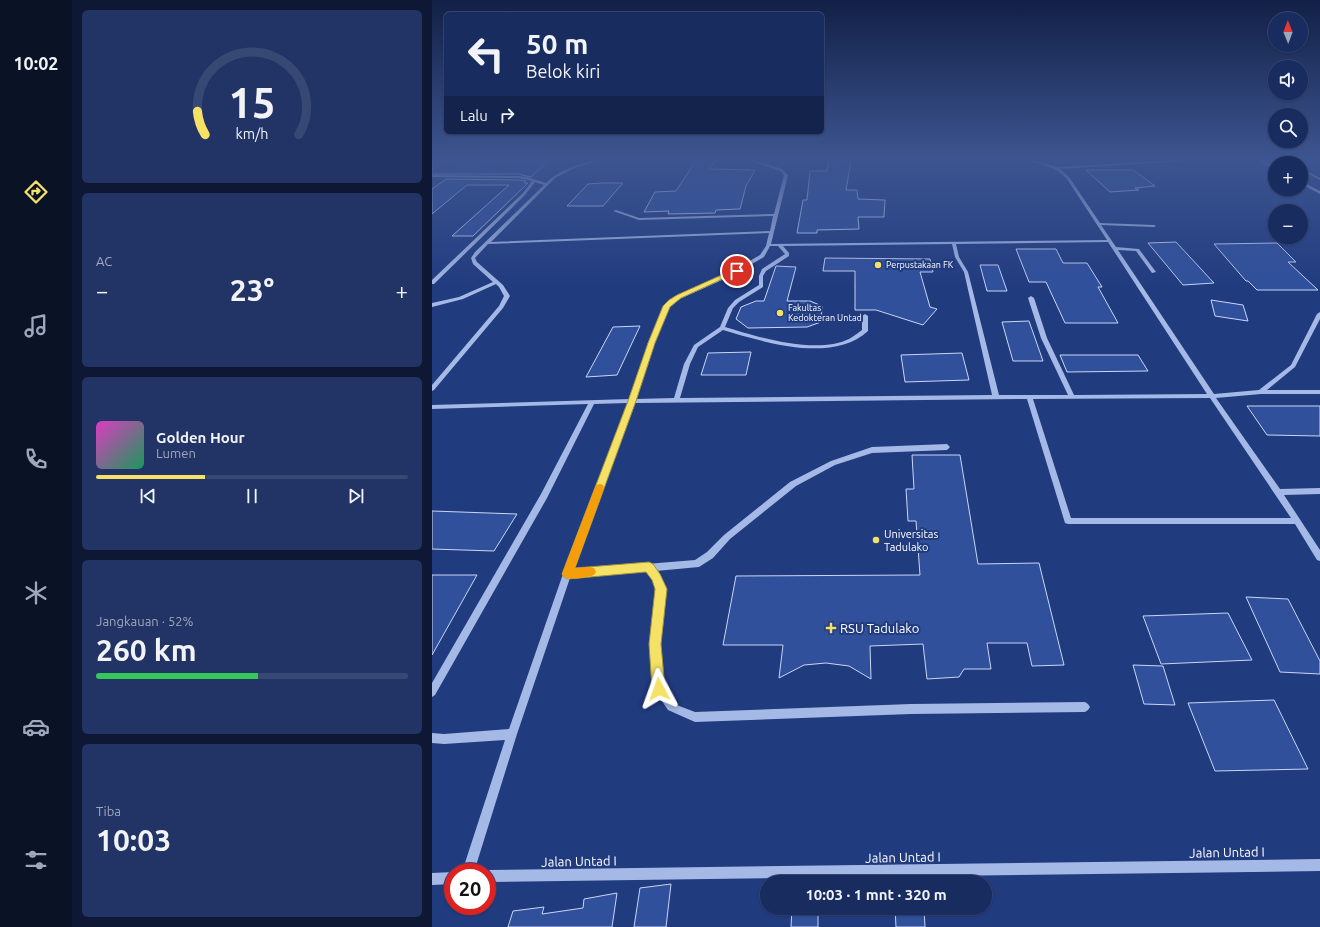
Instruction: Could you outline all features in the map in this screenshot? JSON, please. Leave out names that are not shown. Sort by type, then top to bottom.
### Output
[{"type":"street","points":[[432,283],[515,202]]},
{"type":"street","points":[[432,389],[505,301],[507,296],[505,291],[475,263],[473,258],[528,202]]},
{"type":"street","points":[[471,863],[512,734],[568,574],[632,401],[651,343],[666,306],[671,301],[679,297],[758,260],[766,252],[769,245],[779,202]]},
{"type":"street","points":[[1084,202],[1108,241],[1278,492],[1320,557]]},
{"type":"street","points":[[615,211],[639,219],[775,215]]},
{"type":"street","points":[[1098,224],[1154,226]]},
{"type":"street","points":[[487,243],[772,232]]},
{"type":"street","points":[[769,245],[1108,241]]},
{"type":"street","points":[[954,243],[958,257],[966,272],[996,396]]},
{"type":"street","points":[[676,401],[687,364],[696,346],[722,328],[731,308],[737,301],[761,286],[761,276],[764,270],[787,255],[787,253],[779,245]]},
{"type":"street","points":[[1114,248],[1137,250],[1154,272]]},
{"type":"street","points":[[432,305],[461,298],[497,282]]},
{"type":"street","points":[[1031,298],[1044,338],[1072,397]]},
{"type":"street","points":[[1261,392],[1293,366],[1320,314]]},
{"type":"street","points":[[722,328],[770,342],[800,346],[828,346],[848,343],[861,335],[865,331],[866,316]]},
{"type":"street","points":[[432,408],[632,401],[996,396],[1212,396],[1261,392],[1320,392]]},
{"type":"street","points":[[1029,397],[1068,521],[1297,521]]},
{"type":"street","points":[[432,692],[544,496],[592,403]]},
{"type":"street","points":[[568,574],[696,564],[703,561],[727,537],[794,484],[834,463],[872,450],[947,447]]},
{"type":"street","points":[[1278,492],[1320,491]]},
{"type":"street","points":[[649,567],[656,577],[661,589],[655,644],[659,689],[671,707],[695,717],[911,709],[1085,706]]},
{"type":"street","points":[[432,738],[444,739],[512,734]]},
{"type":"street","name":"Jalan Untad I","points":[[496,876],[1320,865]]},
{"type":"street","points":[[432,879],[444,878]]},
{"type":"building","points":[[432,202],[446,202],[432,214]]},
{"type":"building","points":[[490,202],[508,202],[473,236],[452,236]]},
{"type":"building","points":[[571,202],[606,202],[603,206],[567,206]]},
{"type":"building","points":[[649,202],[742,202],[740,209],[716,210],[715,213],[668,214],[669,211],[644,212]]},
{"type":"building","points":[[803,202],[885,202],[884,217],[858,217],[859,229],[817,230],[817,233],[797,233]]},
{"type":"building","points":[[1176,242],[1214,283],[1183,285],[1148,243]]},
{"type":"building","points":[[1214,244],[1278,244],[1296,262],[1288,262],[1318,290],[1257,290],[1248,281],[1246,281]]},
{"type":"building","points":[[1016,249],[1056,249],[1063,263],[1087,263],[1102,287],[1098,287],[1118,323],[1065,323],[1046,282],[1029,282]]},
{"type":"building","points":[[825,258],[930,259],[933,272],[920,272],[930,307],[937,309],[923,325],[876,310],[855,310],[855,271],[823,271]]},
{"type":"building","points":[[980,265],[998,265],[1007,291],[987,291]]},
{"type":"building","name":"Fakultas Kedokteran Untad","points":[[776,266],[796,267],[787,301],[810,301],[822,306],[821,322],[807,327],[748,328],[736,319],[741,307],[756,301],[764,301]]},
{"type":"building","points":[[1211,300],[1243,305],[1248,321],[1215,316]]},
{"type":"building","points":[[1029,321],[1043,361],[1013,361],[1002,322]]},
{"type":"building","points":[[640,326],[617,375],[586,377],[613,327]]},
{"type":"building","points":[[751,352],[746,375],[701,375],[708,353]]},
{"type":"building","points":[[962,353],[969,380],[905,382],[901,355]]},
{"type":"building","points":[[1060,355],[1138,355],[1148,371],[1067,372]]},
{"type":"building","points":[[1247,406],[1320,406],[1320,436],[1267,435]]},
{"type":"building","points":[[912,455],[960,455],[978,564],[1039,563],[1064,665],[1032,666],[1027,643],[987,643],[991,669],[964,669],[959,677],[927,679],[923,644],[870,646],[871,679],[849,666],[826,663],[804,665],[779,678],[783,645],[723,645],[736,576],[920,575],[916,521],[908,521],[906,489],[914,489]]},
{"type":"building","points":[[432,511],[517,514],[494,551],[432,549]]},
{"type":"building","points":[[432,575],[477,575],[432,655]]},
{"type":"building","points":[[1246,597],[1288,599],[1320,661],[1320,674],[1280,672]]},
{"type":"building","points":[[1228,613],[1252,660],[1161,664],[1143,616]]},
{"type":"building","points":[[1133,665],[1163,666],[1175,705],[1144,704]]},
{"type":"building","points":[[1274,700],[1308,769],[1215,771],[1188,703]]},
{"type":"building","points":[[671,884],[666,927],[634,927],[640,888]]},
{"type":"building","points":[[617,893],[612,927],[508,927],[513,911],[544,907],[542,914],[583,908],[584,899]]},
{"type":"building","points":[[792,915],[818,915],[818,927],[791,927]]},
{"type":"building","points":[[895,915],[924,915],[925,927],[896,927]]},
{"type":"slow traffic","points":[[590,572],[568,574],[600,488]]},
{"type":"place","name":"Perpustakaan FK","points":[[878,265]]},
{"type":"place","name":"Fakultas Kedokteran Untad","points":[[780,313]]},
{"type":"place","name":"Universitas Tadulako","points":[[876,540]]},
{"type":"place","name":"RSU Tadulako","points":[[831,628]]},
{"type":"route","points":[[659,689],[655,644],[661,589],[656,577],[649,567],[568,574],[632,401],[651,343],[666,306],[671,301],[679,297],[737,271]]}]
